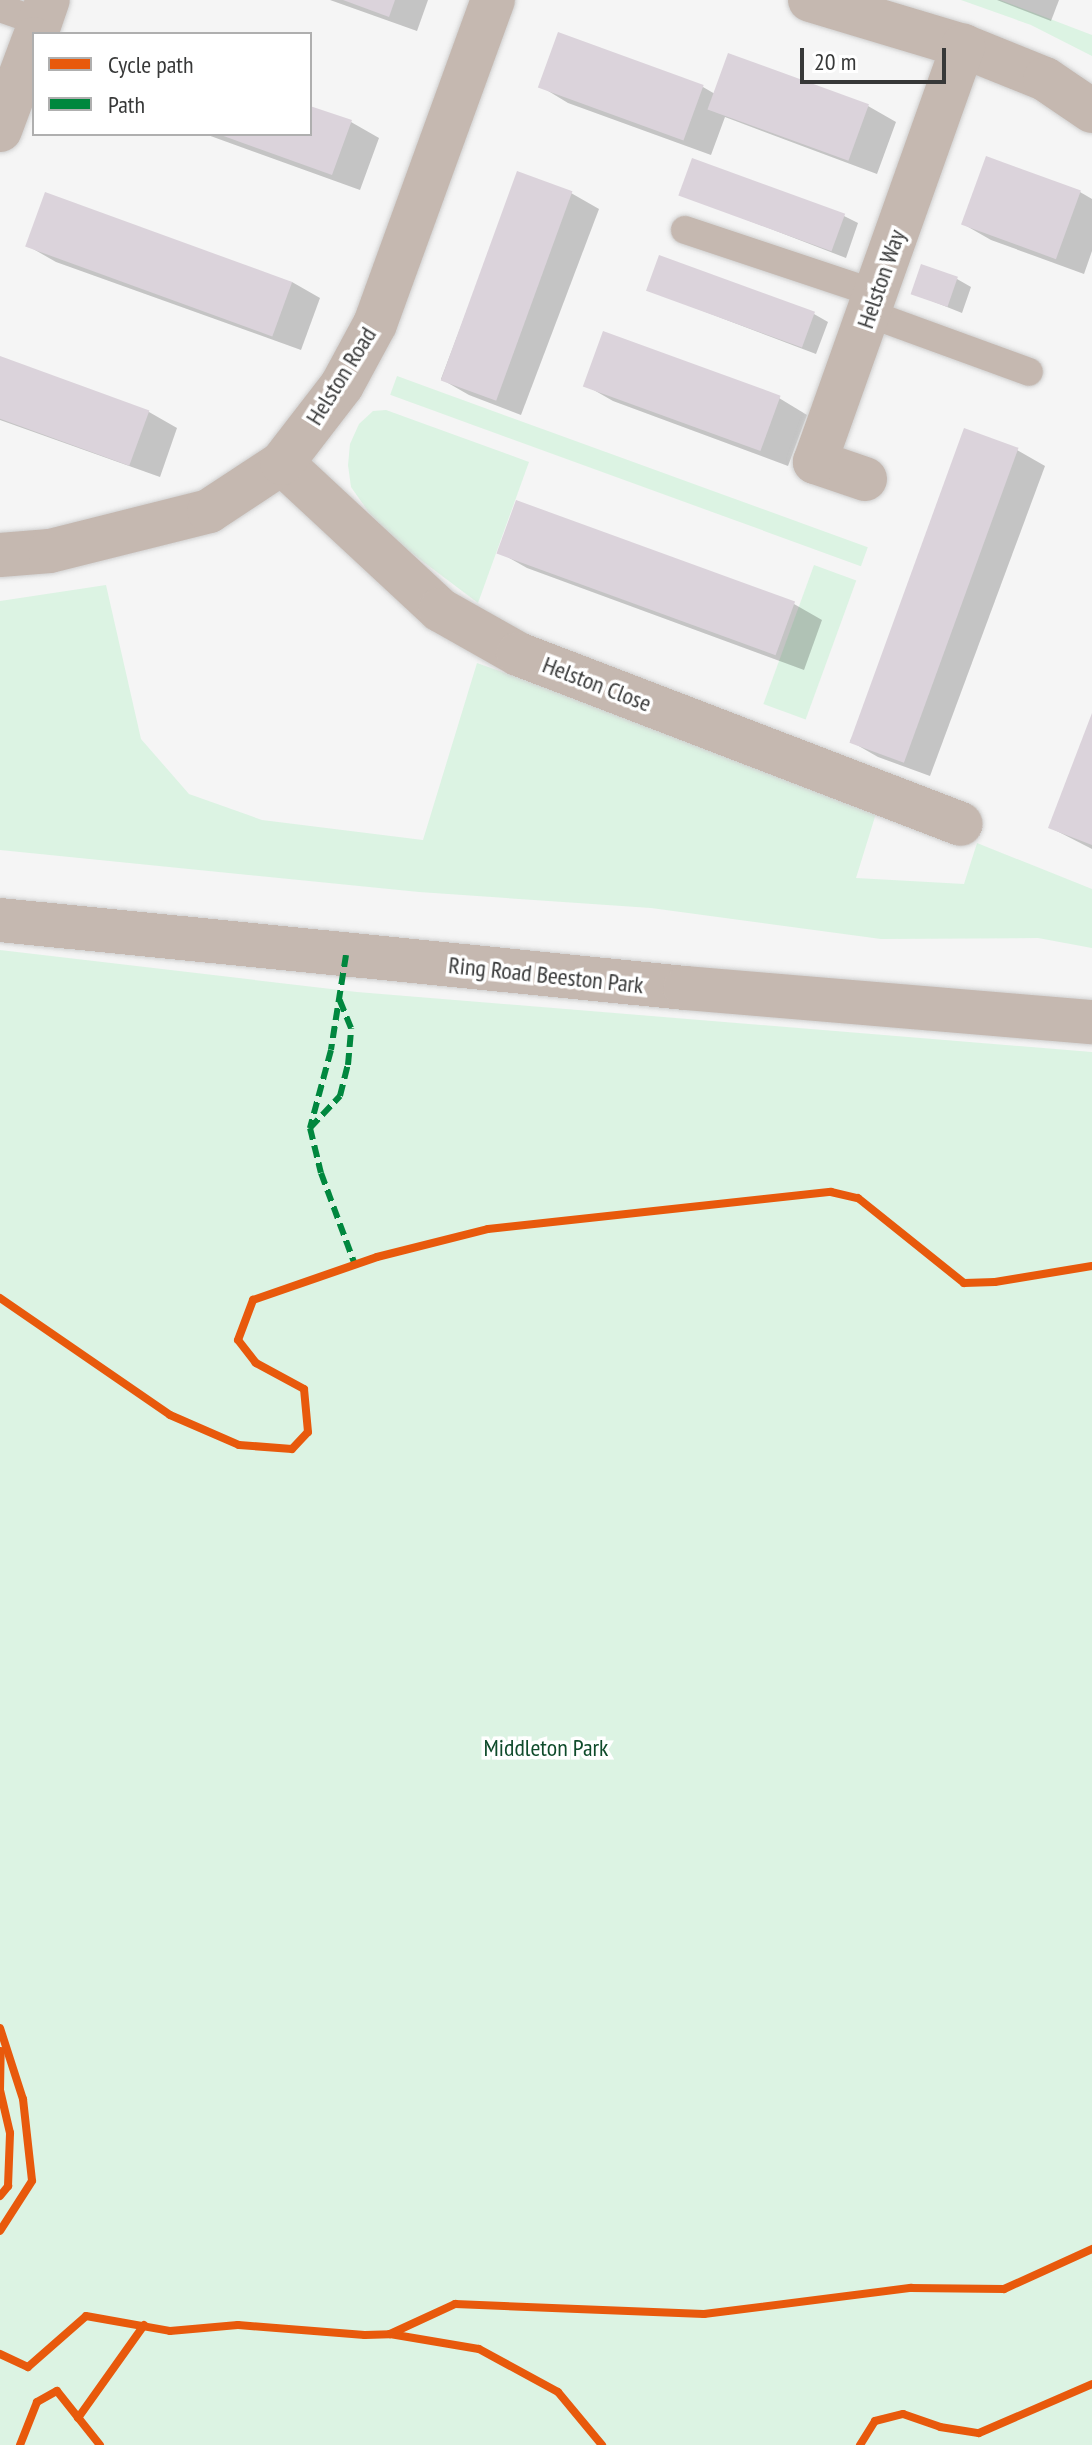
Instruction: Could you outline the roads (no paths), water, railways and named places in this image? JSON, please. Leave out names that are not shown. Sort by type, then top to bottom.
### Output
[{"type":"street","name":"Helston Road","points":[[0,555],[50,551],[209,511],[282,463],[342,385],[375,324],[493,0]]},
{"type":"street","points":[[810,0],[963,46],[1045,79],[1092,111]]},
{"type":"street","points":[[0,130],[32,45]]},
{"type":"street","name":"Helston Way","points":[[865,479],[815,462],[963,46]]},
{"type":"street","name":"Helston Close","points":[[282,463],[440,610],[518,654],[960,824]]},
{"type":"street","name":"Ring Road Beeston Park","points":[[0,920],[669,987],[1092,1022]]},
{"type":"lane","points":[[0,8],[40,24]]},
{"type":"lane","points":[[685,230],[873,304],[1029,372]]},
{"type":"park label","name":"Middleton Park","points":[[546,1748]]}]
